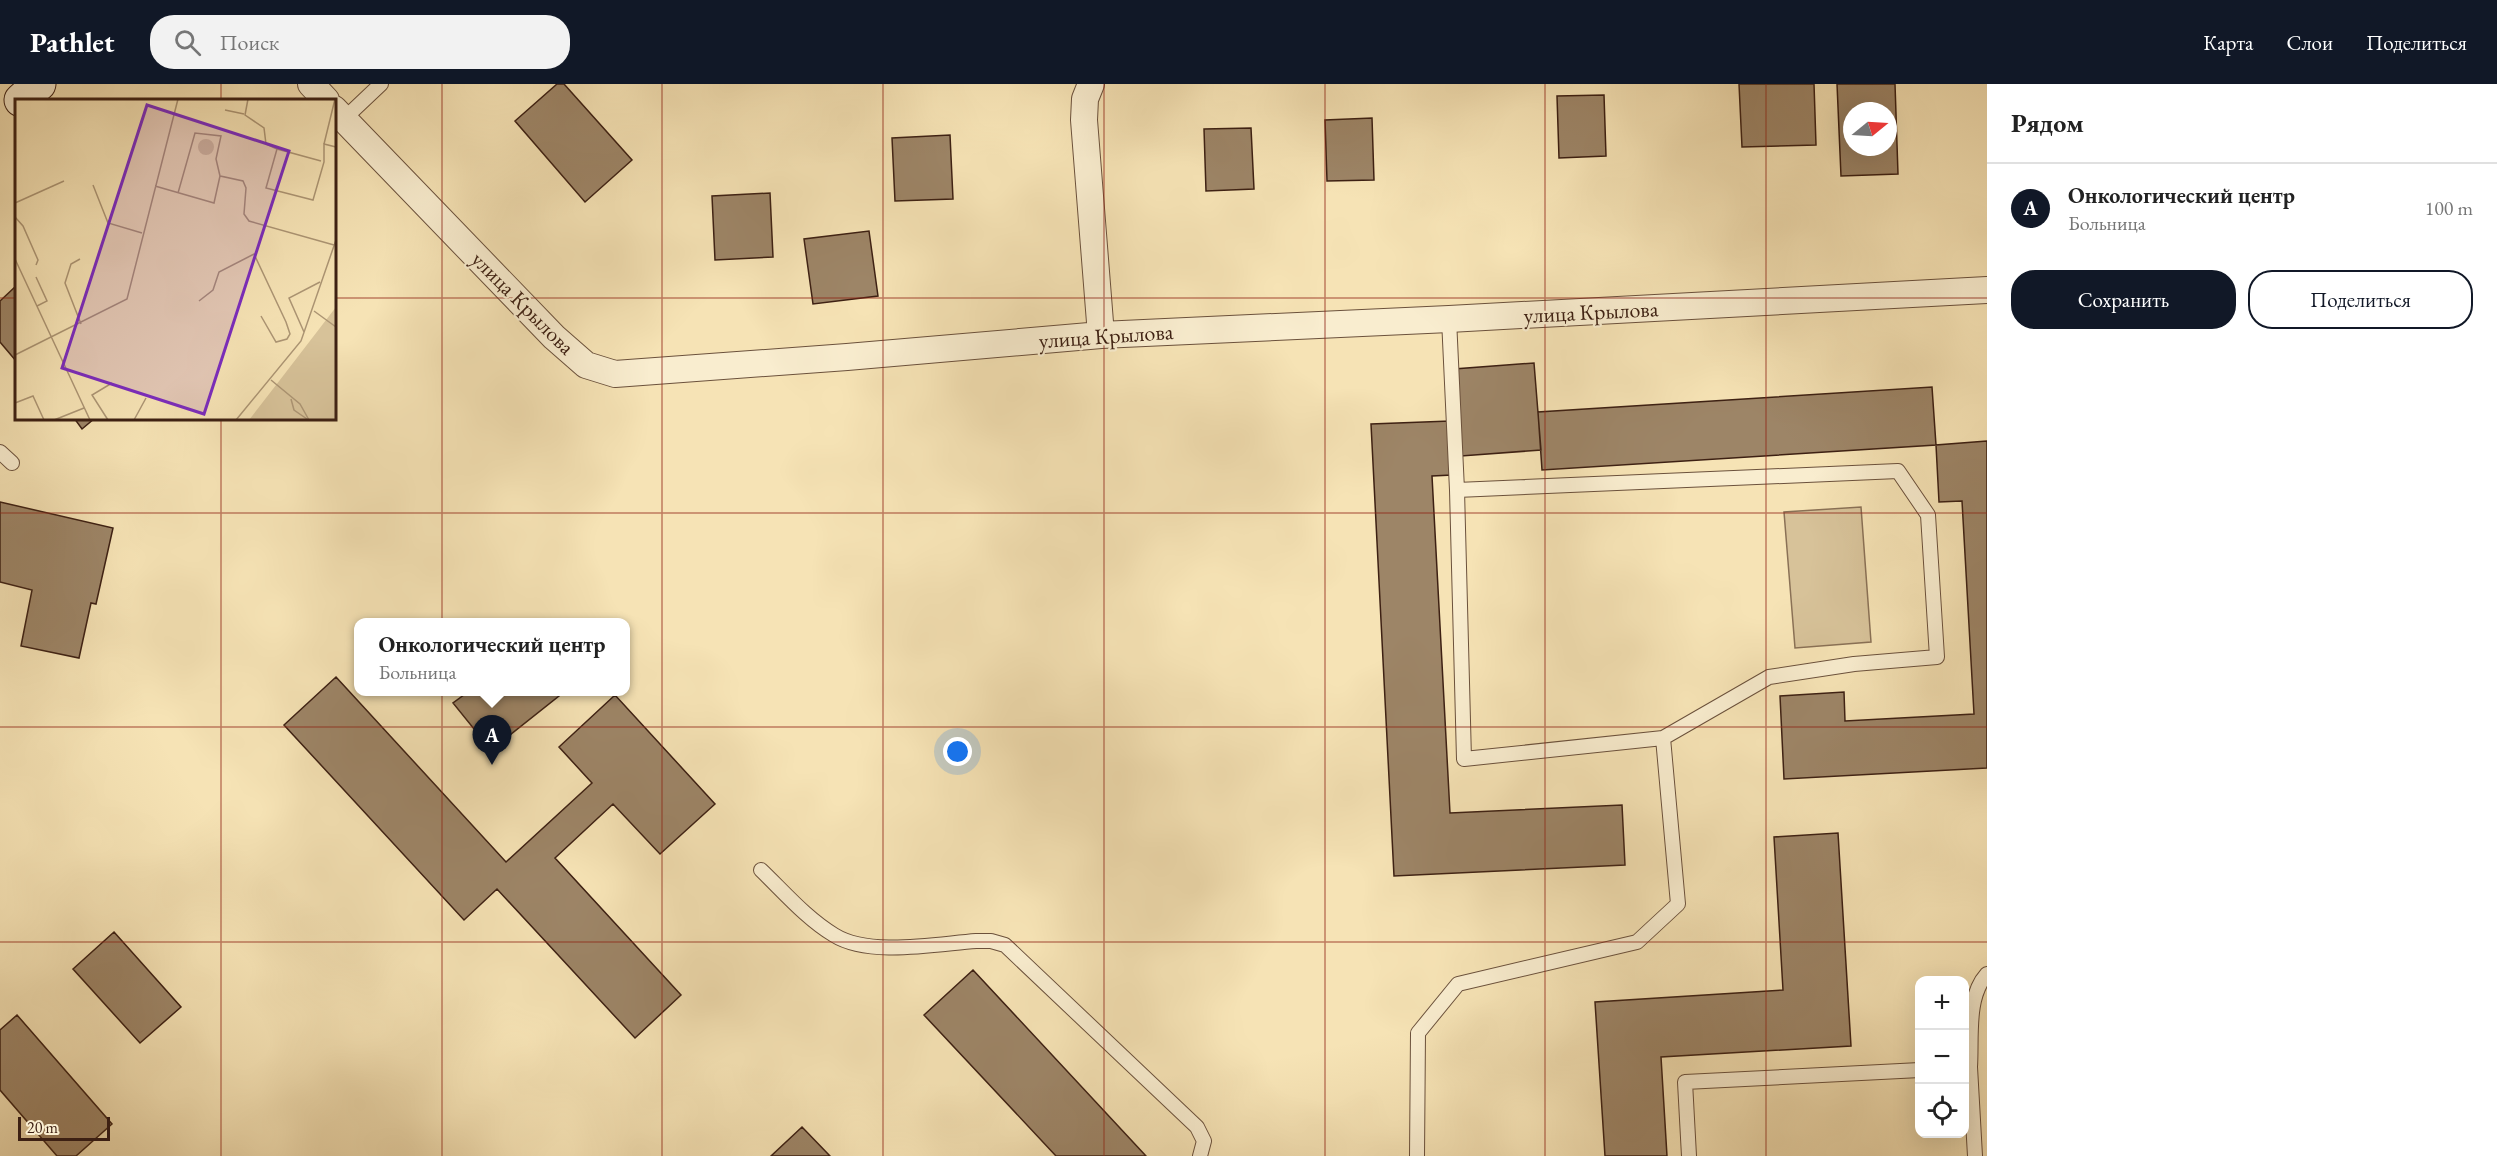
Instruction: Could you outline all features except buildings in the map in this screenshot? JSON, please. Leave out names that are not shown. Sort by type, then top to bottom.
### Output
[{"type":"street","points":[[22,99],[39,84]]},
{"type":"street","points":[[310,84],[325,99]]},
{"type":"street","points":[[1091,84],[1085,99],[1084,128],[1101,334]]},
{"type":"street","points":[[0,119],[15,105]]},
{"type":"street","name":"улица Крылова","points":[[339,114],[554,337],[586,365],[615,374],[847,357],[1101,334],[1449,320],[1987,290]]},
{"type":"lane","points":[[339,114],[381,84]]},
{"type":"lane","points":[[1449,320],[1457,490],[1464,759],[1663,738],[1769,677],[1854,664],[1937,657],[1928,515],[1898,471],[1457,490]]},
{"type":"lane","points":[[0,452],[12,463]]},
{"type":"lane","points":[[1417,1156],[1418,1033],[1458,984],[1637,942],[1678,904],[1663,738]]},
{"type":"lane","points":[[761,870],[807,915],[835,936],[867,946],[976,941],[991,941],[1005,945],[1197,1127],[1204,1141],[1200,1156]]},
{"type":"lane","points":[[1969,1048],[1974,999],[1980,981],[1987,974]]},
{"type":"lane","points":[[1689,1156],[1685,1082],[1915,1070]]},
{"type":"lane","points":[[1969,1084],[1975,1156]]},
{"type":"shaded area","points":[[1861,507],[1871,642],[1795,648],[1784,512]]},
{"type":"place","name":"Онкологический центр","points":[[492,765]]}]
